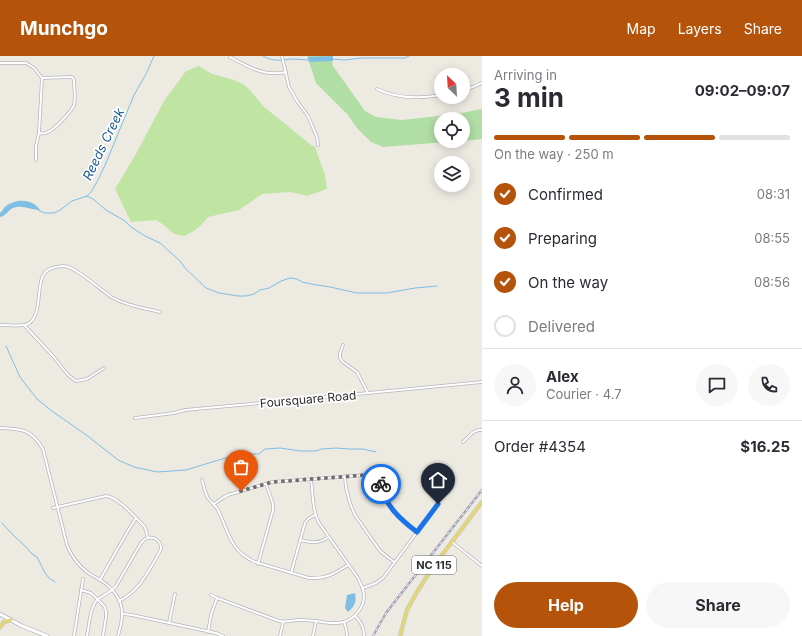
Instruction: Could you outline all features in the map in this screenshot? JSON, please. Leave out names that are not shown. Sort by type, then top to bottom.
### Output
[{"type":"main road","name":"NC 115","points":[[400,636],[407,610],[426,577],[482,502]]},
{"type":"main road","points":[[0,627],[4,622],[11,620]]},
{"type":"street","points":[[282,56],[289,87],[314,127],[318,145]]},
{"type":"street","points":[[230,57],[262,73],[279,74],[286,72]]},
{"type":"street","points":[[0,63],[26,63],[34,68],[42,78],[36,160]]},
{"type":"street","points":[[39,132],[43,134],[54,129],[72,110],[75,101],[73,78],[42,78]]},
{"type":"street","points":[[470,88],[482,83]]},
{"type":"street","points":[[377,90],[400,97],[423,98],[434,96]]},
{"type":"street","points":[[0,325],[24,325],[30,323],[35,315],[40,282],[43,275],[49,269],[58,266],[66,266],[80,273],[114,298],[133,306],[160,312]]},
{"type":"street","points":[[24,325],[68,375],[76,381],[87,379],[104,368]]},
{"type":"street","points":[[344,345],[340,353],[340,358],[357,372],[368,393]]},
{"type":"street","name":"Foursquare Road","points":[[135,418],[174,413],[185,410],[482,382]]},
{"type":"street","points":[[0,428],[24,431],[33,436],[43,449],[67,545],[71,553],[80,566],[113,590],[120,601],[122,614],[118,636]]},
{"type":"street","points":[[463,442],[472,433],[482,430]]},
{"type":"street","points":[[380,469],[382,487],[386,500],[400,519],[417,532]]},
{"type":"street","points":[[214,504],[228,495],[266,483],[380,474]]},
{"type":"street","points":[[345,476],[346,488],[355,515],[380,550],[394,562]]},
{"type":"street","points":[[211,595],[283,622],[301,619],[336,623],[344,622],[354,616],[363,603],[363,588],[315,515],[312,479]]},
{"type":"street","points":[[202,480],[206,494],[217,509],[233,545],[245,558],[258,564],[309,578],[329,576],[348,565]]},
{"type":"street","points":[[258,564],[273,510],[273,504],[266,483]]},
{"type":"street","points":[[53,508],[110,496],[117,500],[144,526],[148,538]]},
{"type":"street","points":[[363,588],[376,583],[383,578],[438,504]]},
{"type":"street","points":[[291,573],[305,523],[308,519],[315,515]]},
{"type":"street","points":[[100,580],[136,518]]},
{"type":"street","points":[[300,540],[318,543],[329,537]]},
{"type":"street","points":[[87,636],[95,603],[113,590],[144,539],[155,539],[160,545],[160,552],[140,585],[131,594],[120,601]]},
{"type":"street","points":[[452,542],[482,566]]},
{"type":"street","points":[[74,636],[83,579]]},
{"type":"street","points":[[81,590],[91,593],[105,607],[106,612],[103,636]]},
{"type":"street","points":[[169,623],[175,594]]},
{"type":"street","points":[[208,632],[211,614],[217,598]]},
{"type":"street","points":[[0,614],[46,636]]},
{"type":"street","points":[[122,614],[132,614],[223,636]]},
{"type":"street","points":[[354,616],[363,626],[364,636]]},
{"type":"street","points":[[313,636],[316,621]]},
{"type":"street","points":[[280,636],[283,622]]},
{"type":"street","points":[[344,622],[347,636]]},
{"type":"green space","points":[[307,56],[331,56],[333,66],[365,111],[376,117],[402,120],[434,116],[434,143],[383,147],[371,142],[357,128],[348,115],[316,83]]},
{"type":"green space","points":[[199,66],[212,74],[243,84],[263,106],[315,147],[325,175],[327,189],[307,196],[290,192],[262,194],[239,210],[208,217],[194,231],[184,236],[174,234],[156,220],[131,222],[115,189],[136,154],[164,101],[186,71]]},
{"type":"green space","points":[[482,109],[482,139],[470,140],[470,112],[466,112]]},
{"type":"water","points":[[333,56],[333,61],[309,62],[308,57]]},
{"type":"water","points":[[18,201],[30,202],[40,210],[16,207],[0,217],[0,213],[5,207],[10,203]]},
{"type":"water","points":[[355,593],[356,599],[352,608],[348,612],[345,608],[347,595]]},
{"type":"waterway","name":"Reeds Creek","points":[[38,210],[45,213],[54,213],[72,201],[87,196],[91,192],[106,163],[134,95],[154,56]]},
{"type":"waterway","points":[[263,56],[274,60],[309,60]]},
{"type":"waterway","points":[[332,59],[405,58],[409,56]]},
{"type":"waterway","points":[[87,196],[106,210],[125,221],[131,227],[160,243],[206,288],[219,293],[246,296],[269,288],[290,278],[297,279],[302,282],[357,293],[387,293],[437,286]]},
{"type":"waterway","points":[[6,346],[20,377],[37,399],[118,460],[134,467],[157,472],[186,470],[232,456],[241,454],[259,454],[265,449],[280,448],[301,451],[336,448],[363,449],[376,452]]},
{"type":"waterway","points":[[2,523],[32,554],[37,557],[45,573],[55,582]]},
{"type":"railway","points":[[373,636],[386,613],[482,490]]},
{"type":"way so far","points":[[241,491],[272,482],[380,474],[381,484]]},
{"type":"route","points":[[381,484],[386,500],[394,512],[400,519],[417,532],[438,504]]}]
